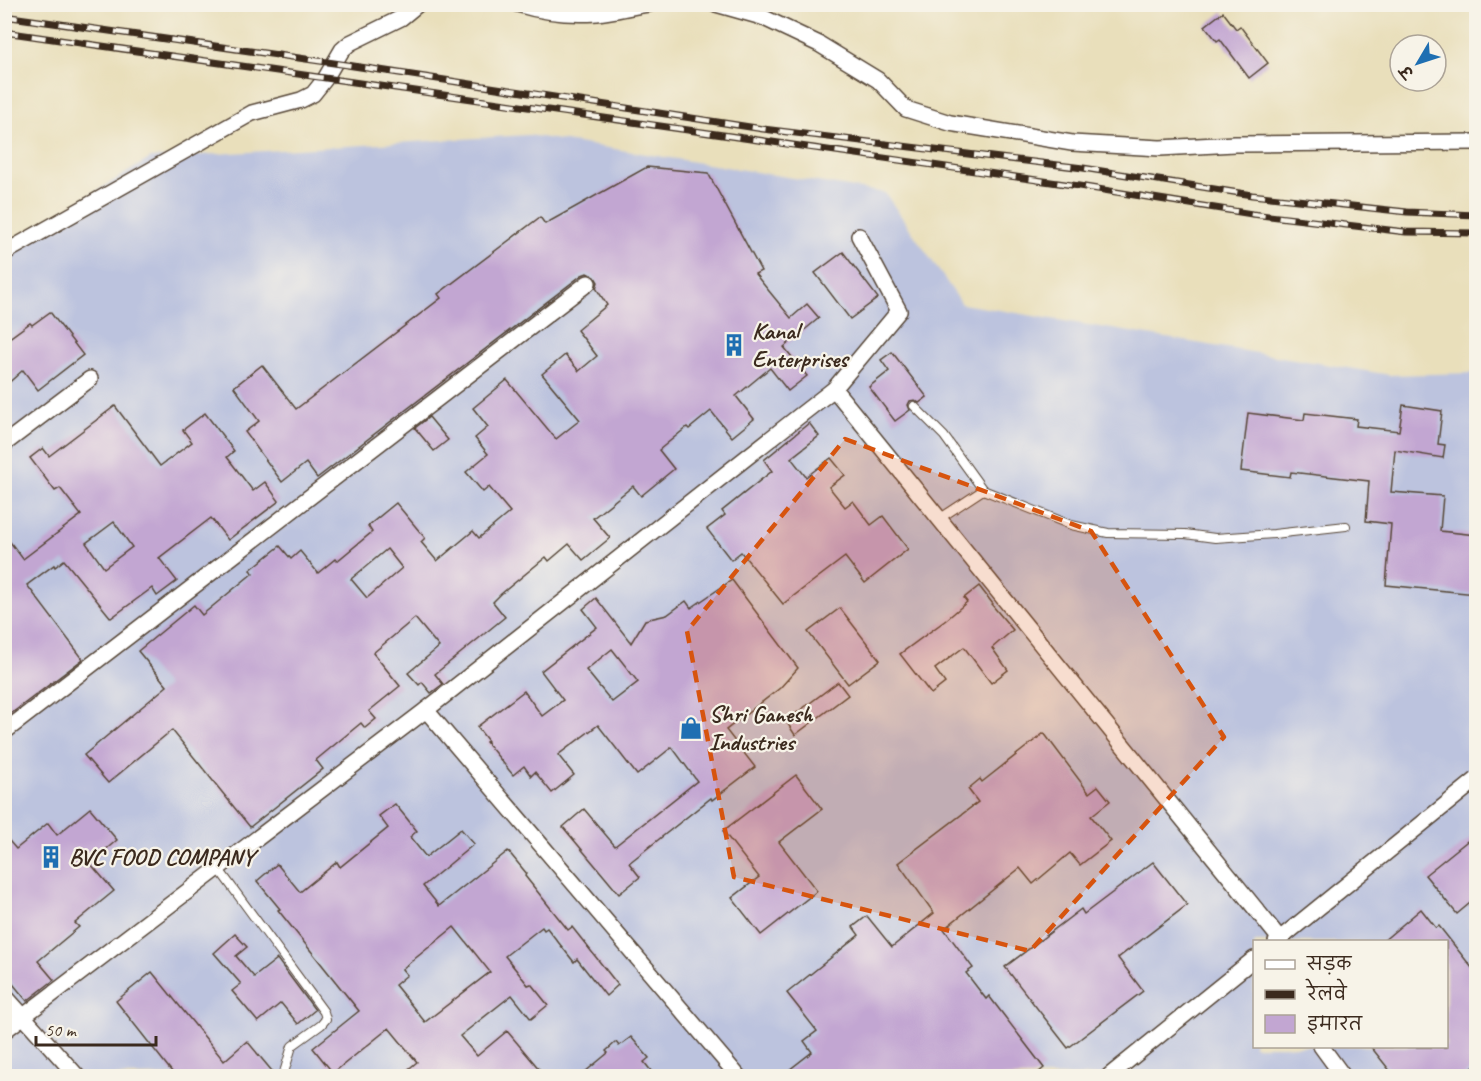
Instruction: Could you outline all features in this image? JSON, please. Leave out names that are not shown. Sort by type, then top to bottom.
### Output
[{"type":"street","points":[[4,253],[252,113],[302,100],[313,94],[342,50],[350,43],[401,18],[418,4]]},
{"type":"street","points":[[517,4],[545,11],[572,14],[649,4]]},
{"type":"street","points":[[716,4],[762,17],[819,44],[878,80],[906,110],[950,123],[1072,143],[1160,148],[1235,144],[1476,142]]},
{"type":"street","points":[[4,1031],[426,710],[834,389],[899,311],[859,236]]},
{"type":"street","points":[[4,732],[588,283]]},
{"type":"street","points":[[4,444],[90,379]]},
{"type":"street","points":[[834,389],[1278,940],[1476,780]]},
{"type":"street","points":[[426,710],[738,1077]]},
{"type":"street","points":[[1109,1077],[1253,960]]},
{"type":"street","points":[[4,995],[77,1077]]},
{"type":"street","points":[[1322,1048],[1343,1077]]},
{"type":"lane","points":[[914,406],[944,436],[983,490],[1071,525],[1108,534],[1185,534],[1215,538],[1346,526]]},
{"type":"lane","points":[[939,519],[983,490]]},
{"type":"lane","points":[[218,868],[324,1012],[326,1019],[321,1025],[292,1046],[283,1077]]},
{"type":"highlighted area","points":[[845,439],[1091,531],[1224,737],[1030,951],[734,877],[687,631]]},
{"type":"shaded area","points":[[528,135],[885,193],[962,304],[1390,375],[1476,373],[1476,1076],[5,1076],[5,247],[151,158]]},
{"type":"building","points":[[1223,12],[1236,29],[1240,26],[1268,63],[1249,78],[1220,39],[1217,41],[1205,26]]},
{"type":"building","points":[[647,167],[708,173],[761,271],[755,274],[791,318],[807,304],[819,318],[784,347],[807,376],[788,391],[770,368],[736,396],[754,419],[732,437],[711,411],[659,450],[674,469],[641,496],[633,486],[593,518],[610,538],[583,560],[569,544],[549,561],[546,557],[501,594],[493,602],[505,617],[435,674],[443,684],[431,693],[422,682],[419,685],[408,673],[439,647],[415,618],[373,653],[400,686],[369,711],[376,719],[365,728],[361,723],[316,760],[323,769],[250,827],[172,730],[108,783],[84,755],[167,686],[138,651],[194,605],[202,615],[253,573],[250,570],[280,546],[291,559],[300,551],[318,573],[335,559],[337,561],[372,532],[368,526],[396,503],[425,538],[421,542],[437,561],[473,531],[479,538],[510,512],[489,487],[483,492],[466,472],[488,454],[475,438],[488,427],[473,408],[507,380],[556,439],[580,420],[542,374],[565,355],[579,371],[597,356],[577,330],[607,305],[596,288],[598,282],[595,277],[587,273],[317,478],[306,463],[282,482],[245,432],[259,421],[234,387],[262,365],[296,409],[441,298],[438,294],[540,217],[545,224]],"holes":[[[387,549],[402,568],[367,598],[351,579]]]},
{"type":"building","points":[[843,252],[878,298],[850,319],[815,273]]},
{"type":"building","points":[[50,312],[83,355],[38,390],[23,370],[4,387],[4,342]]},
{"type":"building","points":[[892,352],[927,397],[919,403],[915,400],[910,401],[908,405],[910,410],[895,421],[869,387],[889,371],[881,360]]},
{"type":"building","points":[[1403,405],[1442,411],[1438,444],[1445,445],[1443,458],[1395,450],[1391,492],[1443,496],[1440,531],[1476,535],[1476,594],[1386,585],[1391,524],[1366,521],[1369,481],[1291,472],[1290,477],[1241,471],[1248,413],[1304,420],[1305,413],[1357,419],[1356,426],[1399,431]]},
{"type":"building","points":[[115,406],[160,466],[192,442],[183,430],[205,413],[234,451],[227,457],[253,491],[265,482],[279,501],[228,540],[211,518],[159,558],[177,581],[157,596],[152,588],[111,618],[64,560],[27,585],[83,659],[4,719],[4,534],[23,559],[81,515],[60,488],[55,491],[30,458],[43,448],[49,456]],"holes":[[[114,522],[132,547],[104,568],[86,543]]]},
{"type":"building","points":[[429,417],[448,440],[434,451],[415,428]]},
{"type":"building","points":[[809,423],[819,436],[791,458],[806,477],[831,458],[845,475],[829,487],[845,507],[853,501],[871,525],[883,516],[908,549],[865,583],[845,557],[783,604],[741,552],[731,560],[707,529],[725,515],[722,511],[772,471],[764,460]]},
{"type":"building","points":[[732,580],[798,668],[780,688],[726,730],[755,767],[712,800],[711,798],[629,863],[640,877],[619,894],[563,827],[584,809],[615,846],[697,781],[672,747],[637,775],[598,725],[558,755],[574,775],[552,793],[535,772],[531,776],[524,766],[513,775],[477,727],[524,691],[542,716],[563,700],[541,671],[597,627],[583,609],[596,598],[631,643],[645,620],[667,615],[686,601],[691,608]],"holes":[[[612,649],[638,682],[612,702],[586,670]]]},
{"type":"building","points":[[979,586],[1013,630],[992,648],[1008,670],[991,683],[964,647],[935,669],[945,683],[931,694],[900,654],[967,602],[964,598]]},
{"type":"building","points":[[840,608],[880,660],[848,684],[808,632]]},
{"type":"building","points":[[838,682],[848,695],[795,735],[786,721]]},
{"type":"building","points":[[1044,733],[1089,793],[1098,786],[1110,801],[1091,816],[1111,841],[1080,865],[1070,853],[1033,884],[1020,868],[944,929],[973,968],[966,973],[986,999],[989,996],[1044,1068],[1033,1077],[780,1077],[812,1052],[804,1041],[817,1031],[787,993],[859,935],[853,927],[867,916],[892,947],[934,913],[898,863],[978,802],[968,789],[980,779],[982,782]]},
{"type":"building","points":[[796,775],[822,809],[779,842],[817,891],[761,935],[732,898],[759,877],[723,831]]},
{"type":"building","points":[[395,804],[417,831],[410,837],[426,857],[461,829],[474,844],[423,886],[439,906],[508,851],[568,930],[572,927],[618,985],[606,996],[577,959],[574,962],[547,928],[544,930],[542,927],[505,956],[528,985],[531,984],[548,1005],[531,1019],[512,995],[460,1036],[477,1056],[507,1031],[540,1070],[532,1077],[399,1077],[417,1062],[389,1028],[333,1073],[313,1048],[359,1011],[257,881],[277,864],[300,892],[337,862],[340,867],[388,828],[379,816]],"holes":[[[454,927],[490,972],[425,1022],[395,985],[407,975],[402,969]]]},
{"type":"building","points":[[90,808],[117,840],[90,863],[114,891],[75,923],[79,927],[38,961],[54,980],[27,1001],[4,973],[4,835],[16,849],[48,823],[57,835]]},
{"type":"building","points":[[1476,834],[1476,898],[1457,914],[1425,875]]},
{"type":"building","points":[[1153,862],[1187,905],[1118,958],[1143,991],[1068,1048],[1005,967],[1081,909],[1084,914]]},
{"type":"building","points":[[1421,909],[1436,928],[1439,926],[1476,973],[1476,1065],[1462,1077],[1395,1077],[1372,1048],[1448,1048],[1448,940],[1384,940]]},
{"type":"building","points":[[235,934],[247,947],[236,956],[254,977],[277,959],[315,1010],[298,1024],[281,1003],[258,1022],[232,991],[241,984],[214,953]]},
{"type":"building","points":[[152,972],[224,1061],[247,1041],[277,1077],[176,1077],[116,1001]]},
{"type":"building","points":[[631,1037],[649,1058],[644,1062],[656,1077],[579,1077],[608,1053],[606,1051],[616,1042],[619,1046]]},
{"type":"railway","points":[[4,16],[334,63],[763,129],[1083,168],[1252,195],[1407,212],[1476,215]]},
{"type":"railway","points":[[4,32],[1079,186],[1252,214],[1406,232],[1476,233]]},
{"type":"place","name":"Kanal Enterprises","points":[[734,345]]},
{"type":"place","name":"Shri Ganesh Industries","points":[[691,728]]},
{"type":"place","name":"BVC FOOD COMPANY","points":[[51,857]]}]
